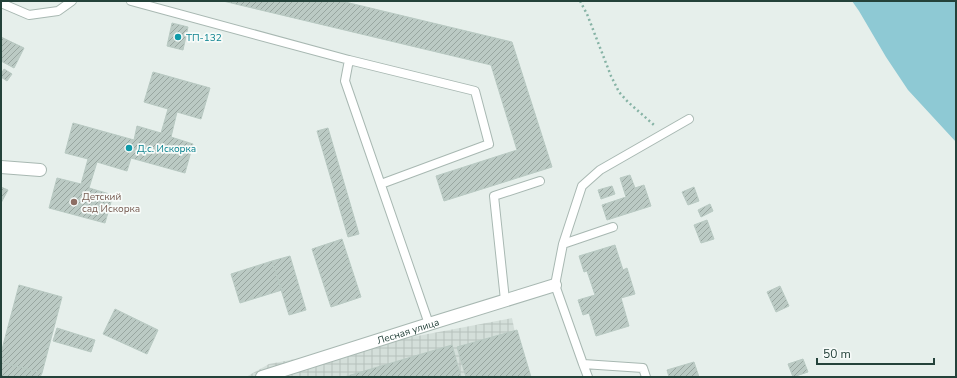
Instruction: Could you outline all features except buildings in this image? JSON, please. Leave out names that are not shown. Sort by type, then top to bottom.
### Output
[{"type":"street","points":[[1,167],[40,170]]},
{"type":"street","name":"Лесная улица","points":[[262,377],[555,285]]},
{"type":"lane","points":[[1,3],[29,15],[58,11],[72,1]]},
{"type":"lane","points":[[131,1],[349,60],[475,91],[489,144],[381,184]]},
{"type":"lane","points":[[349,60],[345,81],[429,324]]},
{"type":"lane","points":[[588,377],[555,285],[563,244],[582,186],[600,170],[689,119]]},
{"type":"lane","points":[[505,300],[494,196],[540,182]]},
{"type":"lane","points":[[563,244],[612,227]]},
{"type":"lane","points":[[583,364],[643,368],[646,377]]},
{"type":"path","points":[[580,1],[619,92],[664,134]]},
{"type":"shaded area","points":[[512,318],[524,377],[246,377],[269,364]]},
{"type":"water","points":[[852,1],[956,1],[956,142],[908,90]]},
{"type":"place","name":"ТП-132","points":[[178,37]]},
{"type":"place","name":"Д.с. Искорка","points":[[129,148]]},
{"type":"place","name":"Детский сад Искорка","points":[[74,202]]}]
